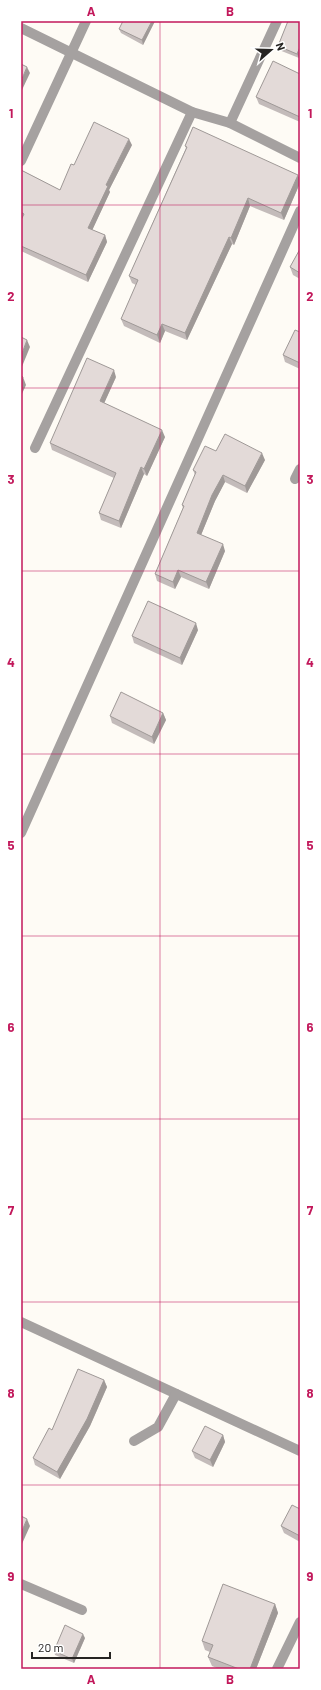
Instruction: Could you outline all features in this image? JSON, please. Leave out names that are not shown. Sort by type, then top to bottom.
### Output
[{"type":"street","points":[[21,161],[73,52],[86,21]]},
{"type":"street","points":[[230,124],[277,21]]},
{"type":"street","points":[[21,28],[73,52],[192,112],[230,124],[300,158]]},
{"type":"street","points":[[35,448],[192,112]]},
{"type":"street","points":[[21,833],[300,213]]},
{"type":"street","points":[[296,479],[300,469]]},
{"type":"street","points":[[21,1322],[300,1451]]},
{"type":"street","points":[[134,1441],[158,1427],[176,1394]]},
{"type":"street","points":[[21,1584],[82,1610]]},
{"type":"street","points":[[277,1669],[300,1622]]},
{"type":"building","points":[[123,21],[152,21],[142,40],[119,29]]},
{"type":"building","points":[[288,21],[300,21],[300,47],[297,54],[278,46]]},
{"type":"building","points":[[273,61],[300,74],[300,117],[256,97]]},
{"type":"building","points":[[21,64],[27,67],[21,81]]},
{"type":"building","points":[[94,122],[129,139],[106,185],[108,186],[88,228],[105,235],[86,275],[21,246],[21,220],[24,214],[21,212],[21,170],[60,190],[71,164],[74,165]]},
{"type":"building","points":[[193,127],[298,175],[281,213],[248,198],[231,238],[229,237],[185,333],[162,324],[157,335],[121,319],[138,280],[129,276],[187,147],[185,146]]},
{"type":"building","points":[[300,249],[300,273],[290,267]]},
{"type":"building","points":[[295,330],[300,332],[300,363],[283,355]]},
{"type":"building","points":[[21,337],[27,340],[21,356]]},
{"type":"building","points":[[87,358],[114,370],[100,401],[162,430],[144,469],[141,467],[119,521],[99,513],[116,473],[50,443]]},
{"type":"building","points":[[225,434],[262,453],[245,486],[223,475],[212,495],[197,533],[223,544],[206,582],[178,570],[173,582],[155,574],[184,506],[182,505],[196,472],[193,470],[205,446],[216,451]]},
{"type":"building","points":[[148,601],[196,623],[180,658],[132,636]]},
{"type":"building","points":[[121,692],[163,713],[152,737],[110,716]]},
{"type":"building","points":[[78,1369],[104,1380],[87,1419],[57,1472],[33,1458],[49,1428],[52,1430]]},
{"type":"building","points":[[205,1426],[223,1435],[210,1460],[192,1451]]},
{"type":"building","points":[[292,1505],[300,1509],[300,1536],[281,1526]]},
{"type":"building","points":[[21,1516],[27,1519],[21,1533]]},
{"type":"building","points":[[223,1584],[275,1604],[250,1669],[239,1669],[208,1657],[213,1645],[202,1641]]},
{"type":"building","points":[[65,1625],[83,1634],[72,1659],[54,1651]]}]
